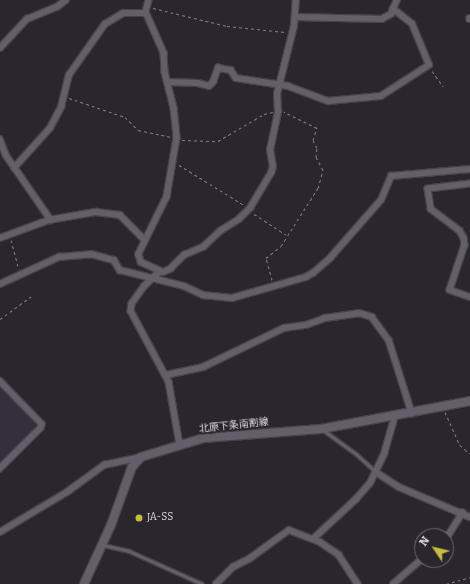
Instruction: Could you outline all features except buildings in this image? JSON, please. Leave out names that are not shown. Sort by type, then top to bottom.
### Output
[{"type":"main road","name":"北原下条南割線","points":[[142,457],[180,445],[227,435],[321,429],[470,401]]},
{"type":"main road","points":[[84,584],[103,545],[132,467],[142,457]]},
{"type":"street","points":[[0,48],[27,19],[57,7],[66,0]]},
{"type":"street","points":[[149,0],[146,13],[162,44],[166,82],[176,124],[173,162],[167,197],[144,239],[139,259],[160,272]]},
{"type":"street","points":[[180,445],[166,375],[131,311],[132,304],[151,279],[160,272],[168,271],[184,254],[203,247],[249,209],[271,173],[273,167],[270,150],[278,112],[278,84],[292,33],[296,0]]},
{"type":"street","points":[[294,16],[382,19],[391,14],[397,0]]},
{"type":"street","points":[[166,82],[198,83],[209,86],[213,82],[218,68],[231,70],[236,78],[278,84],[328,101],[374,98],[386,94],[429,65],[412,24],[393,9]]},
{"type":"street","points":[[14,168],[56,118],[69,75],[105,24],[123,13],[146,13]]},
{"type":"street","points":[[0,140],[14,168],[51,220]]},
{"type":"street","points":[[0,284],[59,257],[91,254],[114,260],[120,270],[223,298],[273,287],[306,277],[330,258],[380,200],[391,176],[470,169]]},
{"type":"street","points":[[470,184],[428,189],[431,209],[460,232],[466,245],[450,290],[470,297]]},
{"type":"street","points":[[0,238],[51,220],[96,212],[114,213],[124,217],[144,239]]},
{"type":"street","points":[[166,375],[203,367],[284,328],[306,325],[325,318],[360,313],[372,316],[389,340],[412,413]]},
{"type":"street","points":[[0,381],[42,424],[40,428],[0,469]]},
{"type":"street","points":[[313,539],[356,499],[376,472],[395,416]]},
{"type":"street","points":[[0,532],[66,492],[104,465],[142,457]]},
{"type":"street","points":[[376,472],[399,487],[470,517]]},
{"type":"street","points":[[453,528],[462,513]]},
{"type":"street","points":[[216,584],[228,570],[249,559],[283,532],[295,531],[313,539],[339,555],[358,584]]},
{"type":"street","points":[[393,584],[414,565]]},
{"type":"lane","points":[[321,429],[356,454],[376,472]]},
{"type":"lane","points":[[103,545],[129,551],[202,584]]},
{"type":"path","points":[[147,7],[220,24],[292,33]]},
{"type":"path","points":[[429,65],[442,86]]},
{"type":"path","points":[[273,287],[266,258],[281,246],[318,188],[323,170],[316,158],[317,148],[314,140],[317,128],[287,112],[278,112]]},
{"type":"path","points":[[173,162],[249,209],[287,236]]},
{"type":"path","points":[[10,235],[21,274]]},
{"type":"path","points":[[0,319],[33,295]]},
{"type":"path","points":[[442,407],[460,445],[470,454]]},
{"type":"path","points":[[446,584],[470,578]]},
{"type":"shaded area","points":[[0,388],[35,423],[35,428],[0,464]]},
{"type":"place","name":"JA-SS","points":[[139,518]]}]
